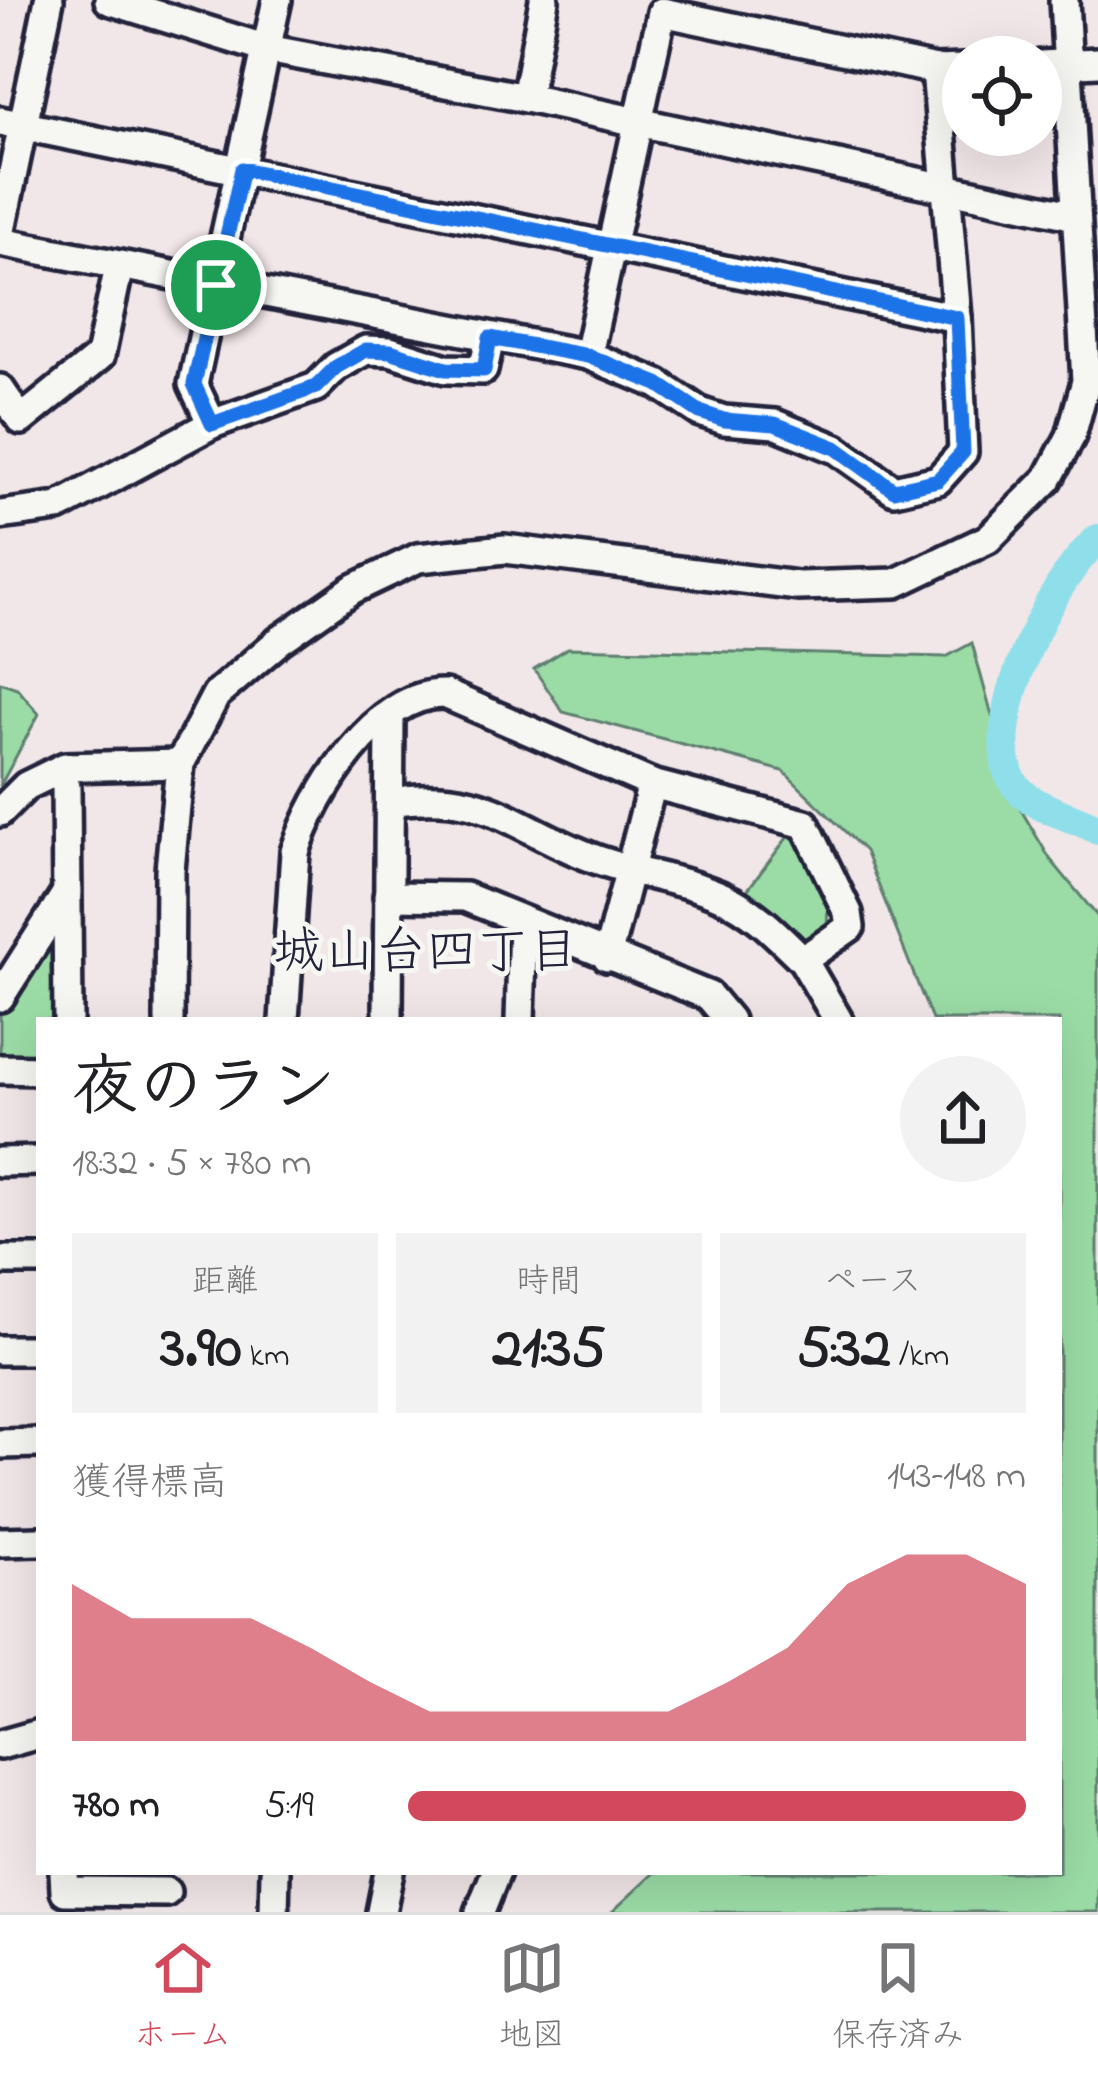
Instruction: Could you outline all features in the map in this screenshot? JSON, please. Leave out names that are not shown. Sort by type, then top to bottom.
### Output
[{"type":"street","points":[[49,0],[11,124],[0,239],[118,267],[588,356],[658,384],[700,412],[724,420],[775,424],[836,448],[894,490],[938,480],[963,452],[947,156]]},
{"type":"street","points":[[109,0],[153,7],[267,49],[526,98],[1076,216]]},
{"type":"street","points":[[212,424],[194,384],[277,0]]},
{"type":"street","points":[[526,98],[544,0]]},
{"type":"street","points":[[1059,36],[1064,0]]},
{"type":"street","points":[[588,356],[659,6],[942,68]]},
{"type":"street","points":[[1062,65],[1098,62]]},
{"type":"street","points":[[169,1017],[170,870],[180,764],[215,695],[279,641],[353,590],[418,558],[505,549],[798,586],[896,583],[988,539],[1048,479],[1071,436],[1086,381],[1076,216],[1062,115]]},
{"type":"street","points":[[11,124],[957,318]]},
{"type":"street","points":[[0,388],[21,420],[100,356],[118,267]]},
{"type":"street","points":[[0,515],[58,507],[212,424],[316,387],[336,367],[366,350],[390,351],[446,369],[484,370],[490,338]]},
{"type":"street","points":[[284,1017],[295,852],[303,826],[350,750],[422,693],[445,694],[652,784],[805,824],[848,913],[850,927],[803,960]]},
{"type":"street","points":[[388,1017],[390,714]]},
{"type":"street","points":[[0,812],[26,786],[65,767],[180,764]]},
{"type":"street","points":[[607,957],[652,784]]},
{"type":"street","points":[[66,787],[68,1017]]},
{"type":"street","points":[[391,802],[435,796],[478,803],[592,858],[723,896],[758,917],[803,960],[836,1017]]},
{"type":"street","points":[[0,998],[66,894]]},
{"type":"street","points":[[388,896],[465,897],[709,996],[726,1017]]},
{"type":"street","points":[[520,1017],[523,922]]},
{"type":"street","points":[[0,1070],[36,1070]]},
{"type":"street","points":[[0,1162],[36,1161]]},
{"type":"street","points":[[0,1260],[36,1260]]},
{"type":"street","points":[[0,1350],[36,1350]]},
{"type":"street","points":[[0,1444],[36,1443]]},
{"type":"street","points":[[0,1542],[36,1541]]},
{"type":"street","points":[[0,1745],[36,1736]]},
{"type":"street","points":[[64,1875],[65,1892],[166,1892]]},
{"type":"street","points":[[274,1912],[275,1875]]},
{"type":"street","points":[[381,1912],[388,1875]]},
{"type":"street","points":[[480,1912],[495,1875]]},
{"type":"green space","points":[[972,643],[1015,800],[1050,859],[1098,917],[1098,1912],[612,1912],[652,1875],[1062,1875],[1062,1017],[931,1017],[865,851],[783,771],[563,712],[534,669],[568,648],[946,657]]},
{"type":"green space","points":[[0,682],[17,688],[39,714],[0,786]]},
{"type":"green space","points":[[793,830],[828,896],[827,931],[806,947],[742,897]]},
{"type":"green space","points":[[46,941],[61,943],[61,1017],[36,1017],[36,1061],[0,1061],[0,1003]]},
{"type":"waterway","points":[[1098,539],[1060,585],[1026,653],[1013,689],[1005,755],[1012,780],[1028,798],[1098,830]]},
{"type":"district","name":"城山台四丁目","points":[[426,949]]},
{"type":"route","points":[[242,169],[957,318],[963,452],[938,480],[894,490],[836,448],[775,424],[724,420],[700,412],[658,384],[588,356],[490,338],[484,370],[446,369],[390,351],[366,350],[336,367],[316,387],[212,424],[194,384],[216,285],[242,169]]}]
